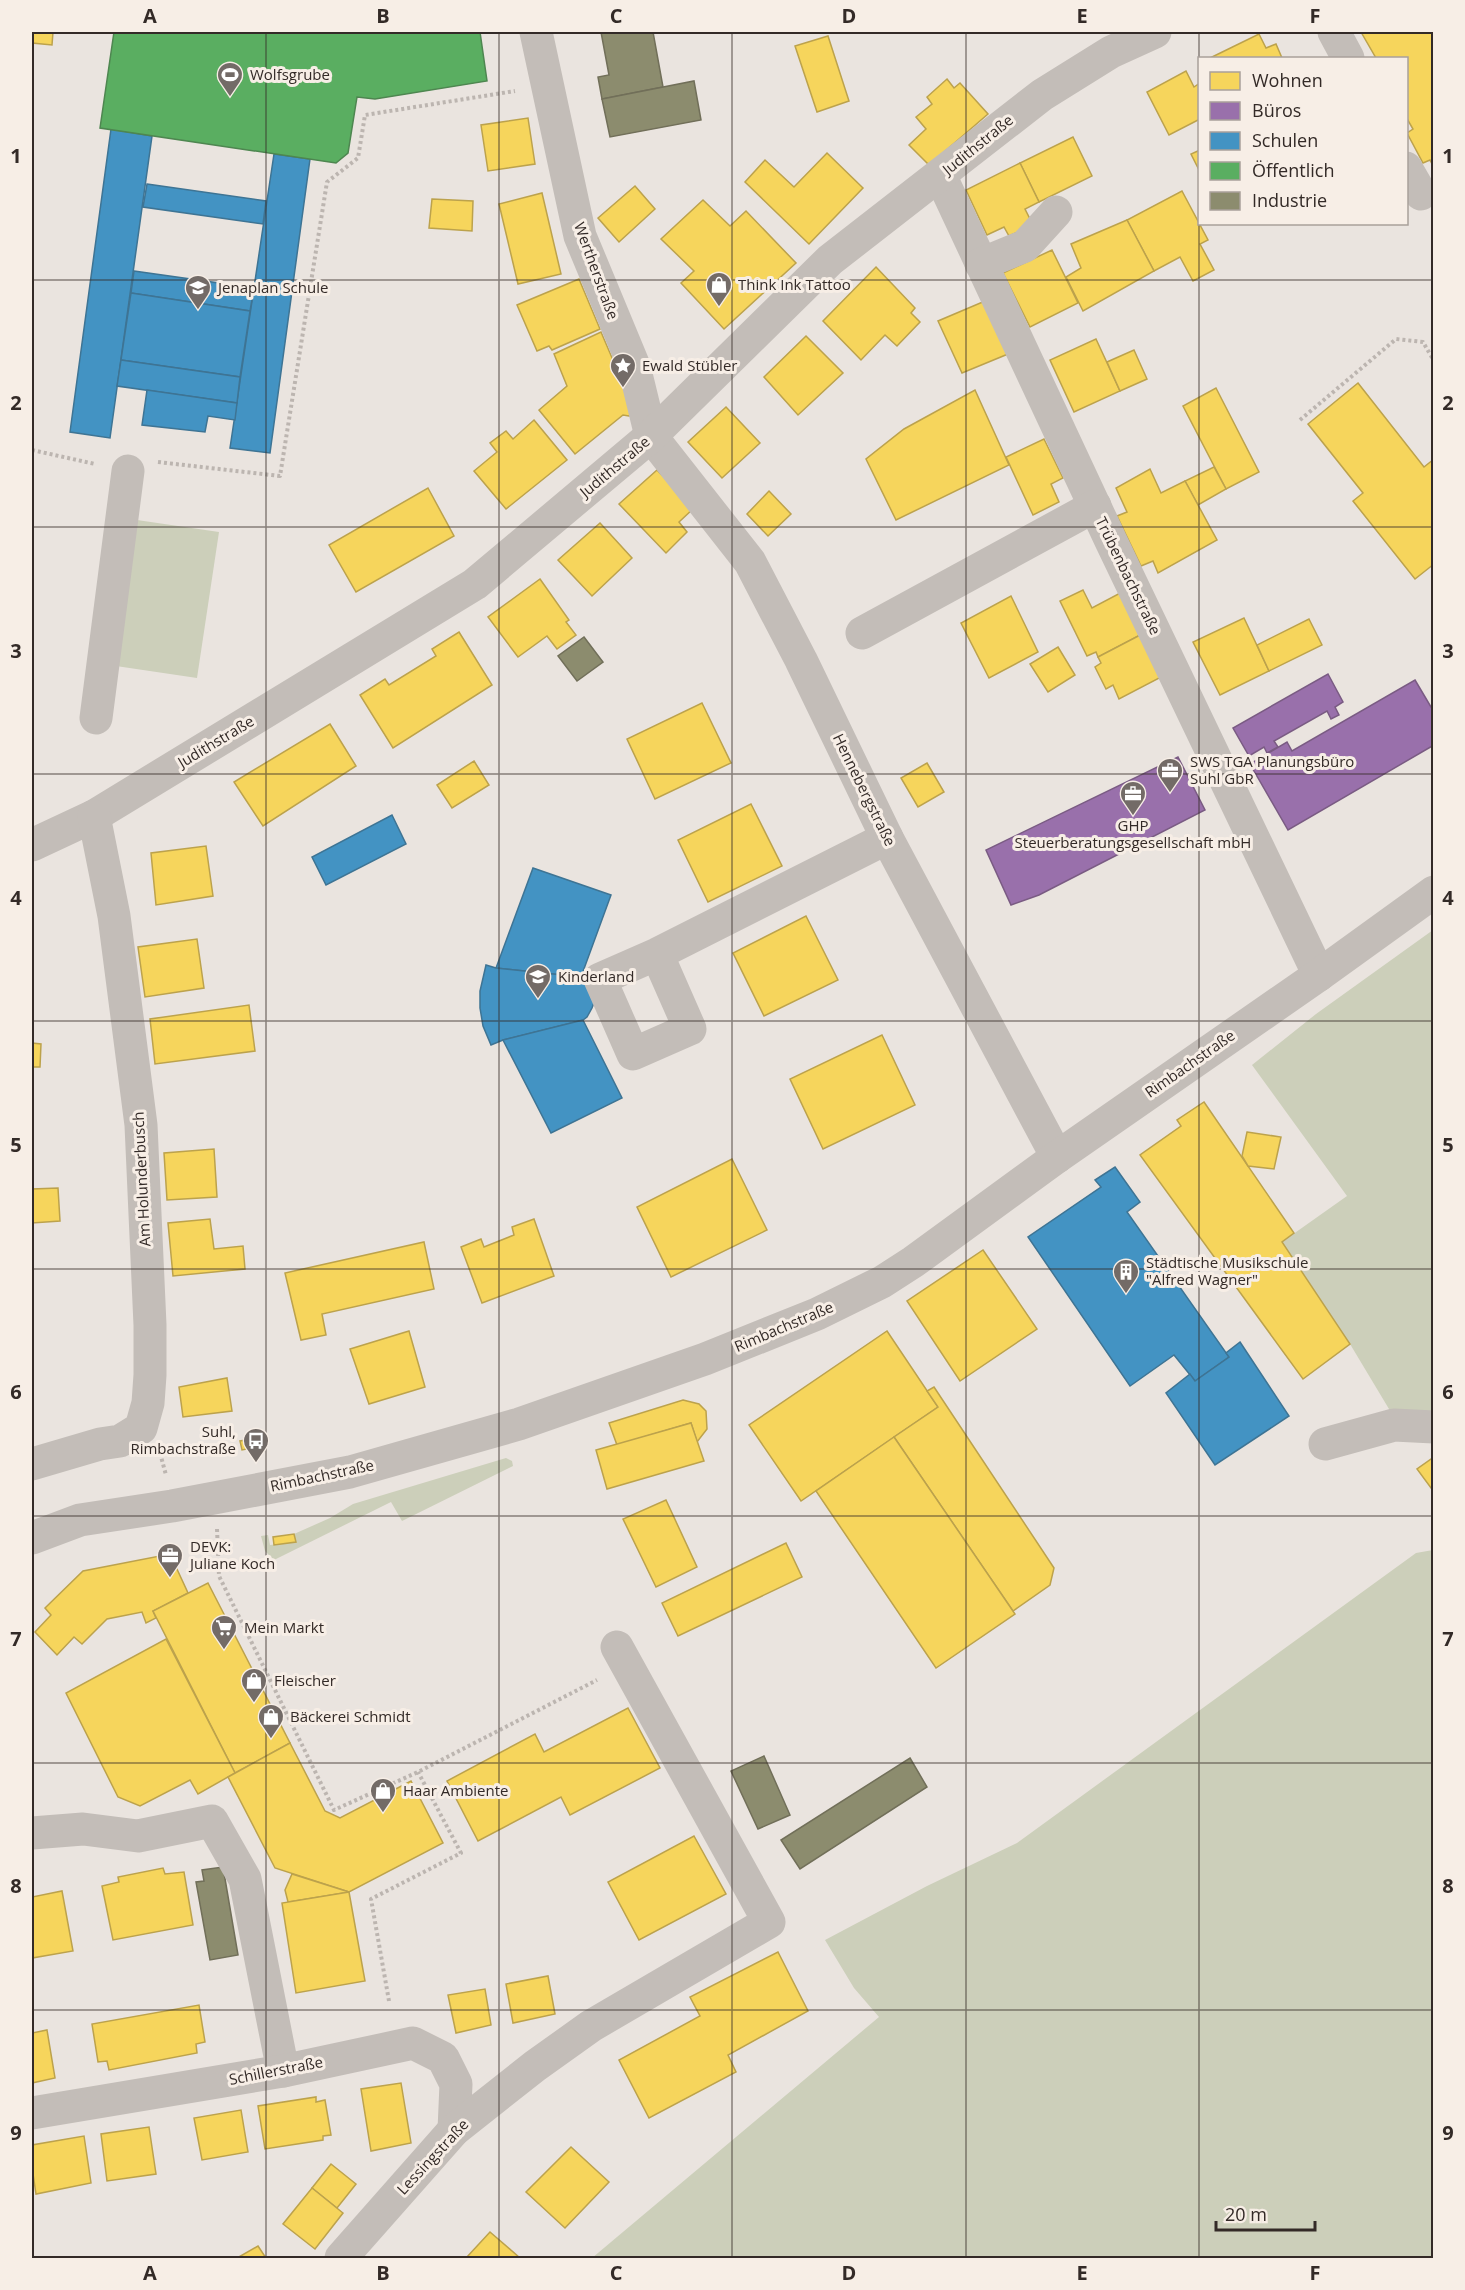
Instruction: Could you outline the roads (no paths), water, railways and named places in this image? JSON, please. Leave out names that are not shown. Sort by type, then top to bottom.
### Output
[{"type":"street","name":"Wertherstraße","points":[[536,32],[580,236],[634,366],[651,436]]},
{"type":"street","name":"Judithstraße","points":[[32,845],[94,816],[475,584],[651,436],[830,261],[1042,95],[1111,52],[1155,32]]},
{"type":"street","points":[[1334,32],[1347,57]]},
{"type":"street","name":"Trübenbachstraße","points":[[940,175],[1319,975]]},
{"type":"street","points":[[981,264],[1025,246],[1056,212]]},
{"type":"street","name":"Hennebergstraße","points":[[651,436],[750,562],[819,695],[888,838],[1057,1157]]},
{"type":"street","points":[[96,718],[128,471]]},
{"type":"street","points":[[862,633],[1095,506]]},
{"type":"street","name":"Am Holunderbusch","points":[[32,1464],[100,1444],[120,1441],[141,1428],[148,1403],[150,1325],[141,1125],[114,916],[94,816]]},
{"type":"street","points":[[657,954],[888,838]]},
{"type":"street","name":"Rimbachstraße","points":[[32,1538],[80,1520],[350,1472],[509,1427],[762,1338],[817,1314],[882,1282],[1434,892]]},
{"type":"street","points":[[1325,1444],[1394,1425],[1434,1427]]},
{"type":"street","name":"Lessingstraße","points":[[341,2259],[453,2130],[591,2026],[769,1922],[622,1656]]},
{"type":"street","points":[[32,1833],[83,1829],[138,1836],[212,1821],[245,1878],[283,2071]]},
{"type":"street","name":"Schillerstraße","points":[[32,2113],[283,2071],[413,2043],[443,2058],[456,2084],[453,2130]]},
{"type":"place","name":"Wolfsgrube","points":[[230,98]]},
{"type":"place","name":"Think Ink Tattoo","points":[[719,308]]},
{"type":"place","name":"Jenaplan Schule","points":[[198,311]]},
{"type":"place","name":"Ewald Stübler","points":[[623,389]]},
{"type":"place","name":"SWS TGA Planungsbüro Suhl GbR","points":[[1170,794]]},
{"type":"place","name":"GHP Steuerberatungsgesellschaft mbH","points":[[1133,817]]},
{"type":"place","name":"Kinderland","points":[[538,1000]]},
{"type":"place","name":"Städtische Musikschule \"Alfred Wagner\"","points":[[1126,1295]]},
{"type":"place","name":"Suhl, Rimbachstraße","points":[[256,1464]]},
{"type":"place","name":"DEVK: Juliane Koch","points":[[170,1579]]},
{"type":"place","name":"Mein Markt","points":[[224,1651]]},
{"type":"place","name":"Fleischer","points":[[254,1704]]},
{"type":"place","name":"Bäckerei Schmidt","points":[[271,1740]]},
{"type":"place","name":"Haar Ambiente","points":[[383,1814]]}]
